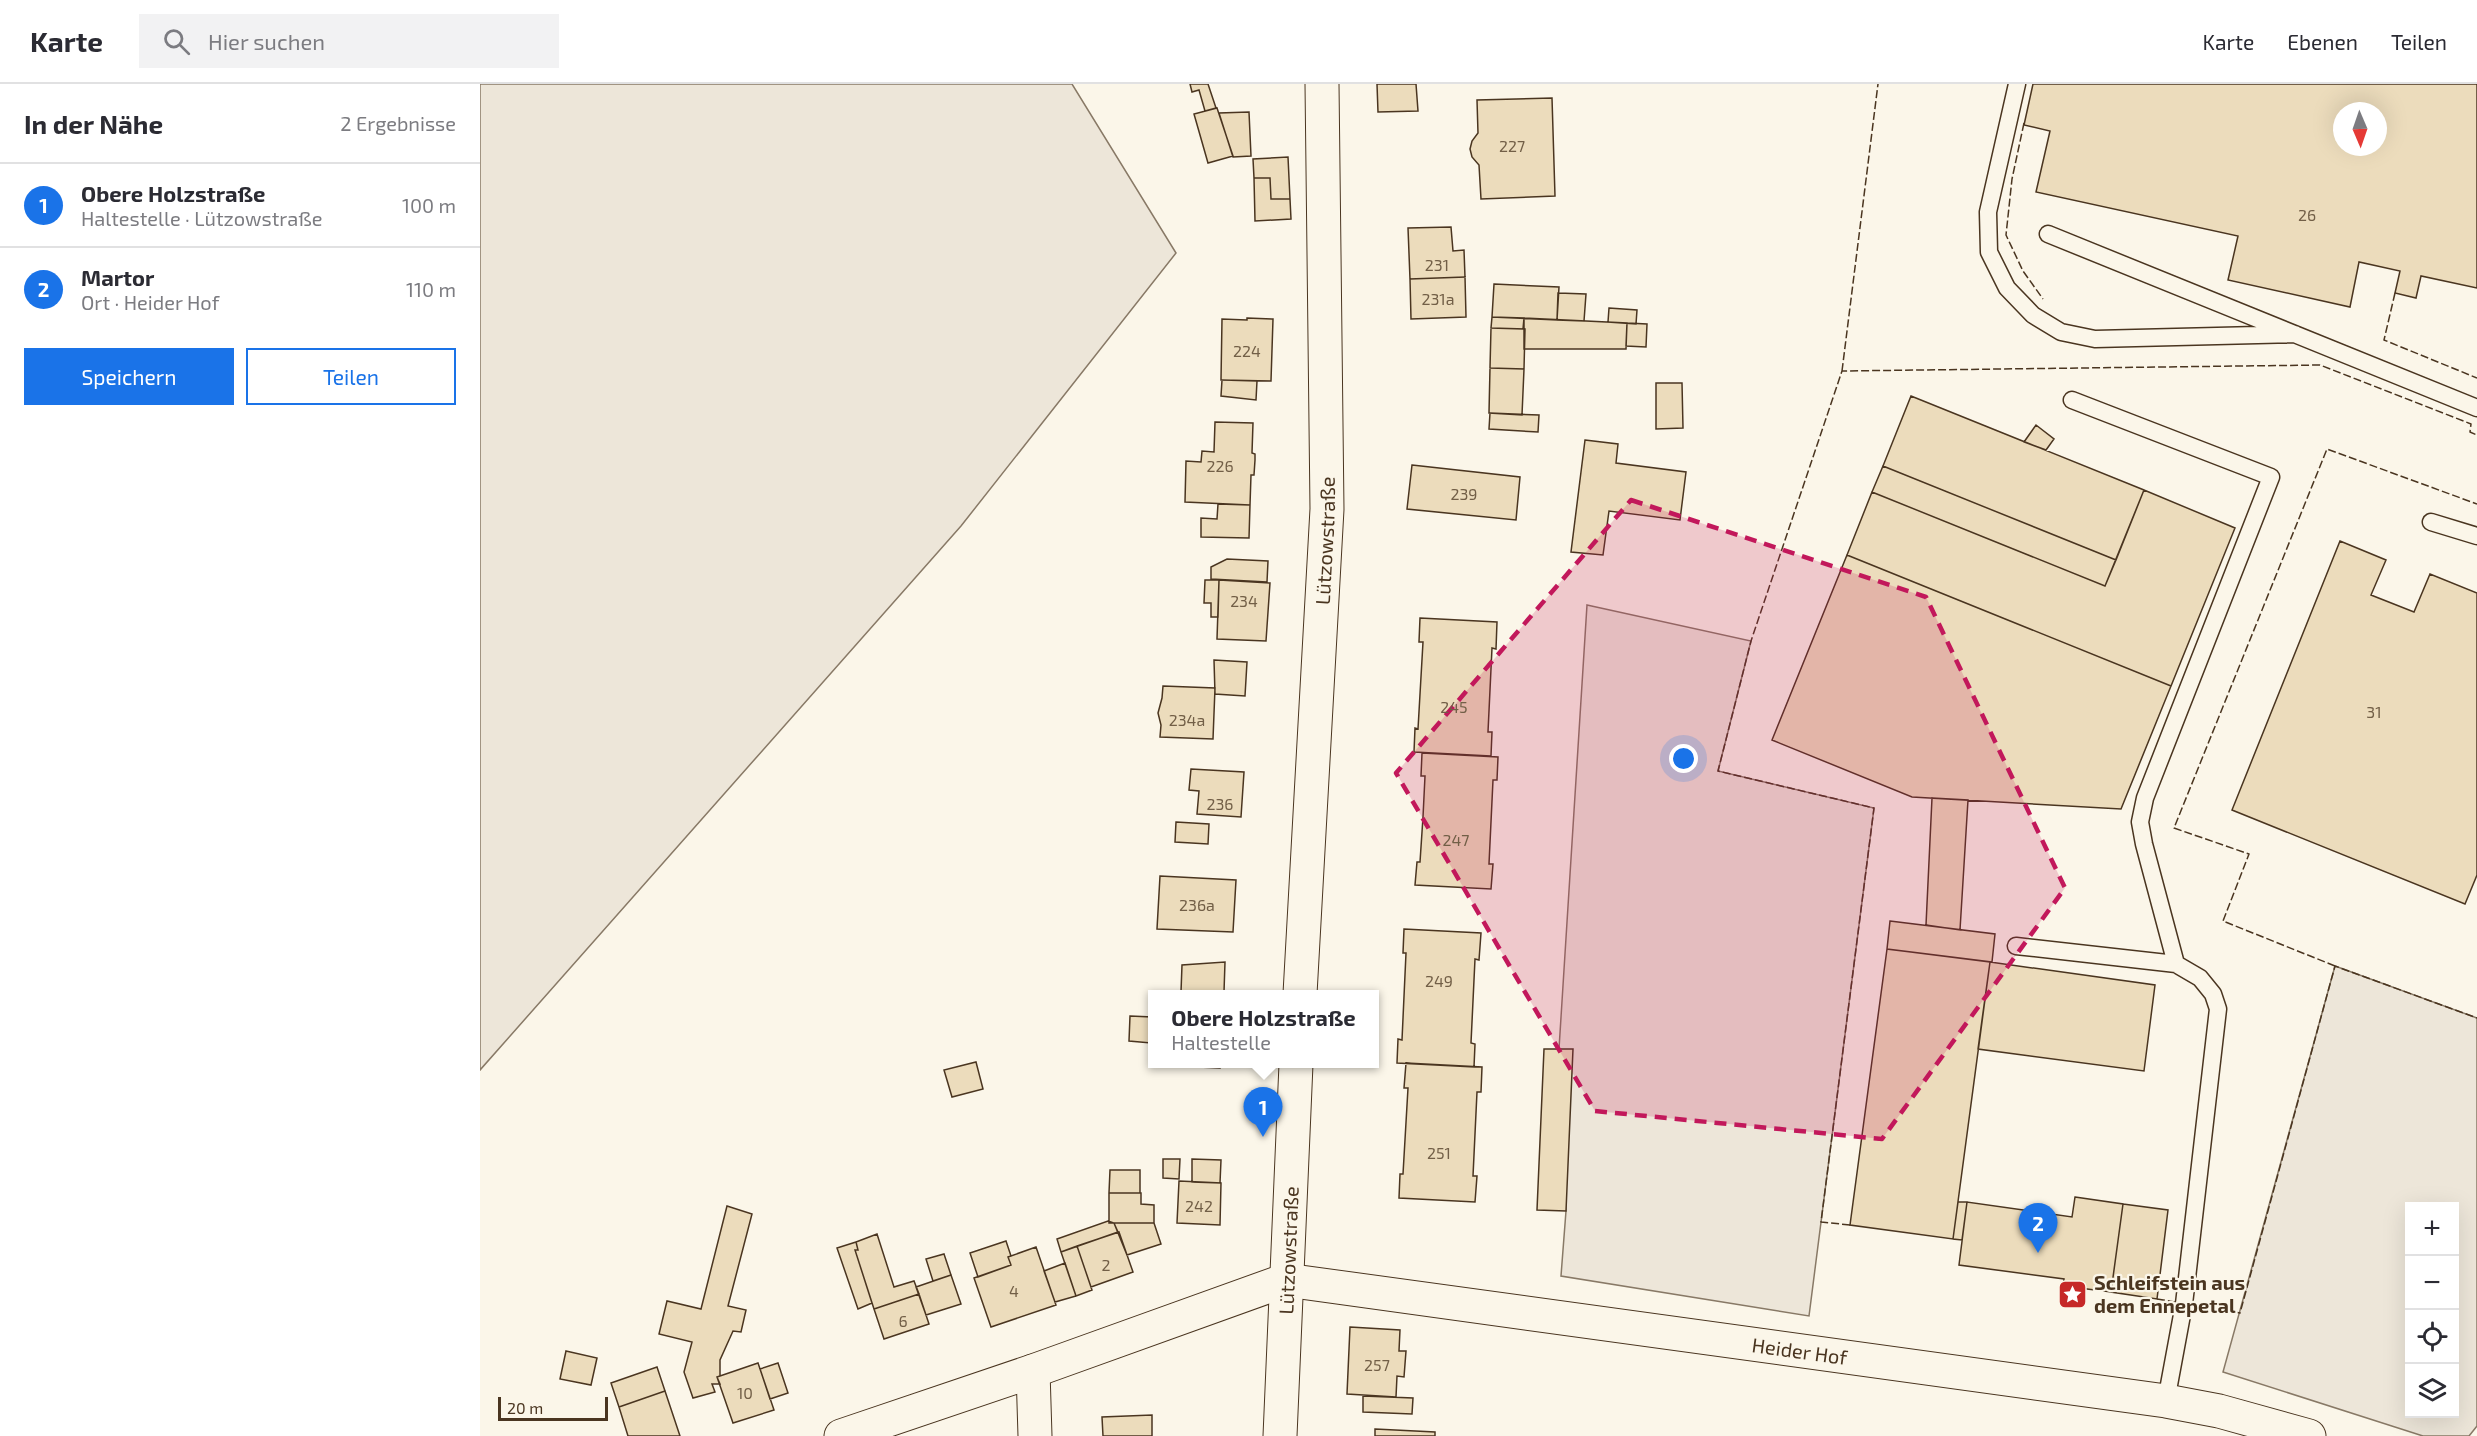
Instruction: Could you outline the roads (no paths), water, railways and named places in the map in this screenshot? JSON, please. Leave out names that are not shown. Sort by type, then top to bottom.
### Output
[{"type":"street","name":"Lützowstraße","points":[[1300,990],[1327,509],[1322,84]]},
{"type":"street","name":"Lützowstraße","points":[[1280,1436],[1296,1068]]},
{"type":"street","name":"Heider Hof","points":[[1286,1280],[2166,1401],[2220,1411],[2310,1436]]},
{"type":"street","points":[[841,1436],[1033,1371],[1286,1280]]},
{"type":"street","points":[[1033,1371],[1035,1436]]},
{"type":"lane","points":[[2017,84],[1988,212],[1989,252],[2007,288],[2033,315],[2061,332],[2095,339],[2295,334]]},
{"type":"lane","points":[[2048,234],[2477,408]]},
{"type":"lane","points":[[2072,400],[2271,477],[2145,798],[2140,822],[2176,964]]},
{"type":"lane","points":[[2431,522],[2477,536]]},
{"type":"lane","points":[[2016,946],[2176,964],[2200,978],[2213,994],[2218,1009],[2184,1304],[2166,1401]]},
{"type":"place","name":"Obere Holzstraße","points":[[1263,1137]]},
{"type":"place","name":"Martor","points":[[2038,1253]]},
{"type":"place","name":"Schleifstein aus dem Ennepetal","points":[[2073,1294]]}]
